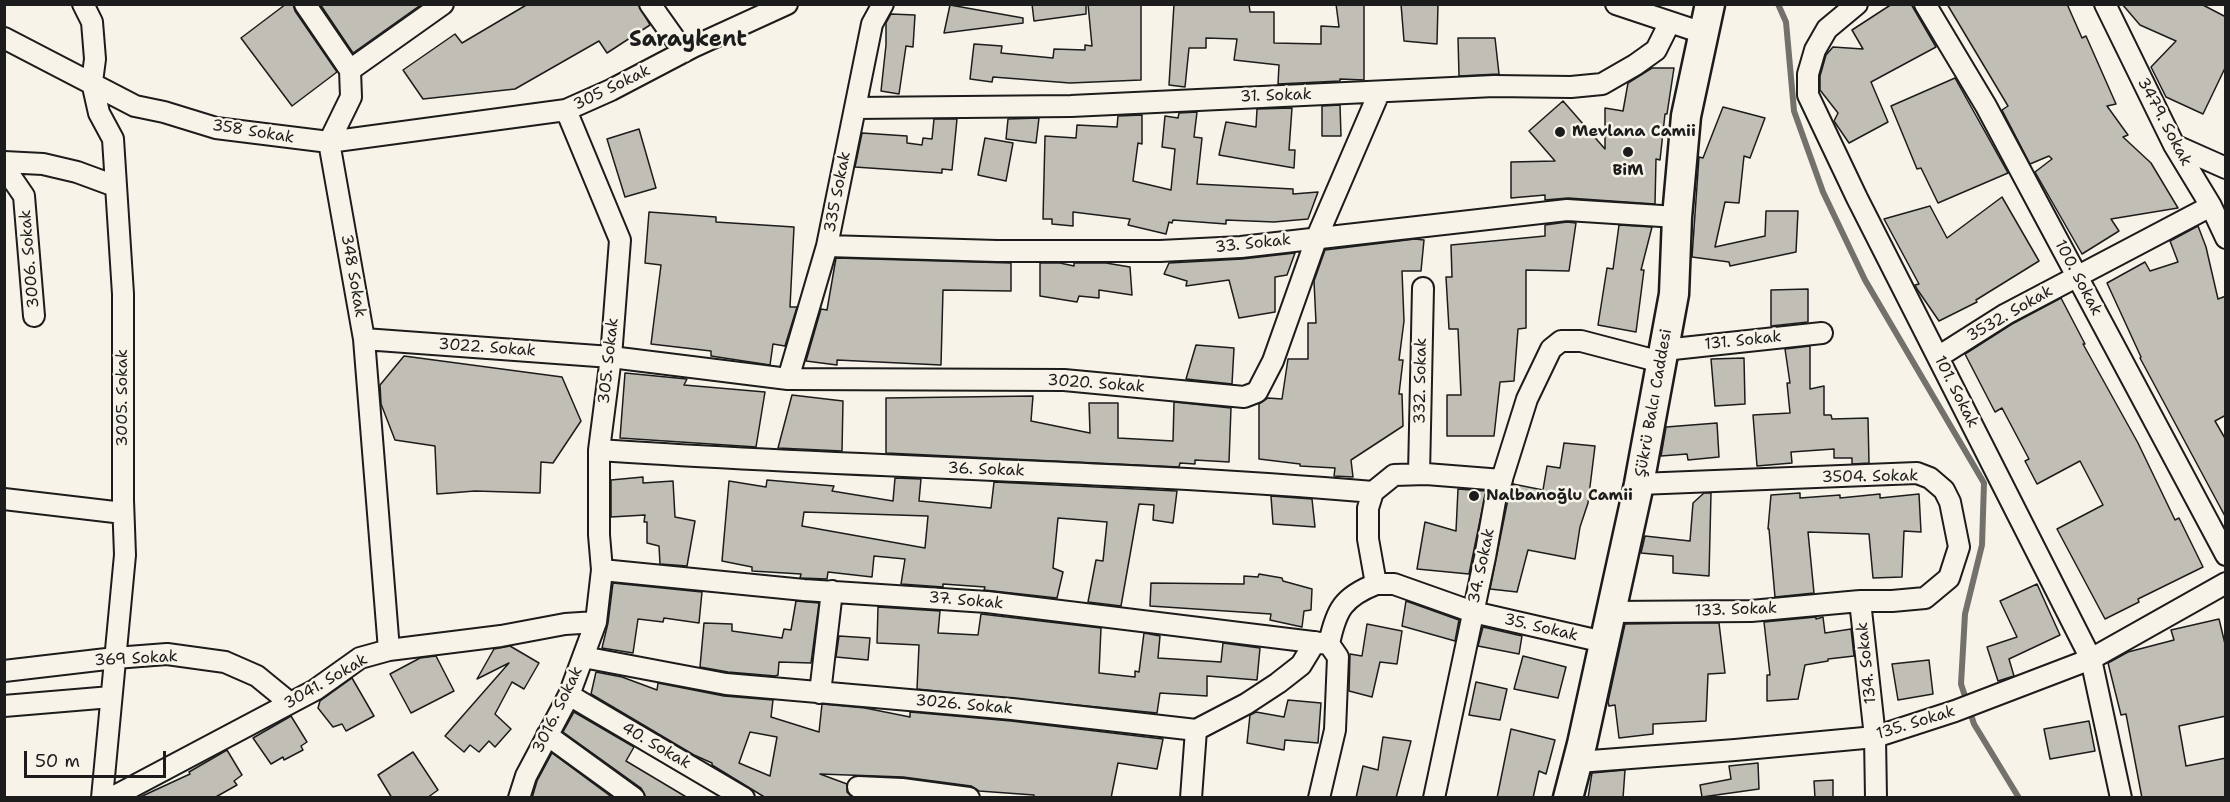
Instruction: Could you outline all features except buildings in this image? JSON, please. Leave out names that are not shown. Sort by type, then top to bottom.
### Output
[{"type":"street","name":"3005. Sokak","points":[[83,4],[92,22],[95,59],[92,82],[99,113],[113,139],[123,294],[125,555],[102,798]]},
{"type":"street","points":[[305,4],[350,70],[351,97],[329,142]]},
{"type":"street","points":[[350,70],[443,4]]},
{"type":"street","points":[[650,4],[684,52]]},
{"type":"street","name":"335 Sokak","points":[[788,379],[827,246],[872,24],[883,4]]},
{"type":"street","points":[[1616,4],[1703,33]]},
{"type":"street","name":"Şükrü Balcı Caddesi","points":[[1568,798],[1578,762],[1639,484],[1674,294],[1677,217],[1686,116],[1710,4]]},
{"type":"street","name":"101. Sokak","points":[[1857,4],[1827,29],[1815,50],[1808,74],[1808,95],[1857,198],[2091,659],[2121,798]]},
{"type":"street","name":"100. Sokak","points":[[1925,4],[1986,106],[2226,555]]},
{"type":"street","name":"3479. Sokak","points":[[2105,4],[2174,145],[2211,206],[2226,238]]},
{"type":"street","name":"305 Sokak","points":[[566,110],[781,6]]},
{"type":"street","name":"31. Sokak","points":[[855,108],[1071,106],[1250,96],[1379,93],[1494,86],[1571,87],[1602,84],[1656,50],[1670,22]]},
{"type":"street","name":"358 Sokak","points":[[4,38],[135,106],[164,112],[216,128],[329,142]]},
{"type":"street","name":"3020. Sokak","points":[[611,357],[788,379],[1064,380],[1244,397],[1257,392],[1273,361],[1317,237],[1379,93]]},
{"type":"street","points":[[329,142],[566,110]]},
{"type":"street","name":"305. Sokak","points":[[566,110],[620,240],[611,357],[599,450],[599,534],[602,570],[596,622]]},
{"type":"street","name":"348 Sokak","points":[[329,142],[364,339],[388,650]]},
{"type":"street","points":[[2174,145],[2226,168]]},
{"type":"street","points":[[4,162],[43,164],[77,172],[115,186]]},
{"type":"street","name":"3006. Sokak","points":[[4,173],[11,177],[24,196],[34,316]]},
{"type":"street","name":"3532. Sokak","points":[[1938,357],[2006,314],[2211,206]]},
{"type":"street","name":"33. Sokak","points":[[827,246],[997,251],[1160,251],[1241,247],[1567,210],[1677,217]]},
{"type":"street","name":"332. Sokak","points":[[1419,474],[1423,288]]},
{"type":"street","name":"131. Sokak","points":[[1662,356],[1822,333]]},
{"type":"street","name":"3022. Sokak","points":[[364,339],[611,357]]},
{"type":"street","name":"34. Sokak","points":[[1434,798],[1495,501],[1527,399],[1551,349],[1561,341],[1581,341],[1662,356]]},
{"type":"street","name":"36. Sokak","points":[[599,450],[736,460],[1248,481],[1373,492]]},
{"type":"street","name":"3504. Sokak","points":[[1639,484],[1917,473],[1930,478],[1944,490],[1950,502],[1959,547],[1949,578],[1925,598],[1860,601]]},
{"type":"street","points":[[1191,798],[1196,730],[1246,704],[1301,665],[1322,643],[1341,608],[1356,592],[1376,584],[1368,539],[1368,508],[1373,492],[1394,475],[1419,474],[1502,480]]},
{"type":"street","points":[[4,500],[123,513]]},
{"type":"street","name":"37. Sokak","points":[[602,570],[832,591],[987,602],[1322,643]]},
{"type":"street","name":"135. Sokak","points":[[1578,762],[1875,737],[1955,711],[2091,659],[2226,583]]},
{"type":"street","name":"35. Sokak","points":[[1376,584],[1394,584],[1473,612],[1604,642]]},
{"type":"street","points":[[820,693],[832,591]]},
{"type":"street","name":"133. Sokak","points":[[1610,612],[1751,611],[1860,601]]},
{"type":"street","name":"134. Sokak","points":[[1860,601],[1875,737],[1876,798]]},
{"type":"street","name":"3041. Sokak","points":[[111,798],[315,690],[360,658],[388,650],[501,636],[566,624],[596,622]]},
{"type":"street","name":"3016. Sokak","points":[[519,798],[526,776],[569,695],[596,622]]},
{"type":"street","points":[[1319,798],[1335,730],[1338,657],[1322,643]]},
{"type":"street","name":"369 Sokak","points":[[4,671],[167,654],[225,662],[257,676],[290,703]]},
{"type":"street","name":"3026. Sokak","points":[[583,657],[726,684],[1012,709],[1196,730]]},
{"type":"street","name":"40. Sokak","points":[[569,695],[744,798]]},
{"type":"street","points":[[4,706],[111,698]]},
{"type":"street","points":[[547,735],[634,798]]},
{"type":"street","points":[[858,787],[969,798]]},
{"type":"waterway","points":[[1778,4],[1786,22],[1794,111],[1823,192],[1865,280],[1984,483],[1982,545],[1965,614],[1961,684],[1974,724],[2019,798]]},
{"type":"place","name":"Mevlana Camii","points":[[1560,132]]},
{"type":"place","name":"BiM","points":[[1628,152]]},
{"type":"place","name":"Nalbanoğlu Camii","points":[[1474,496]]},
{"type":"district","name":"Saraykent","points":[[688,40]]}]
